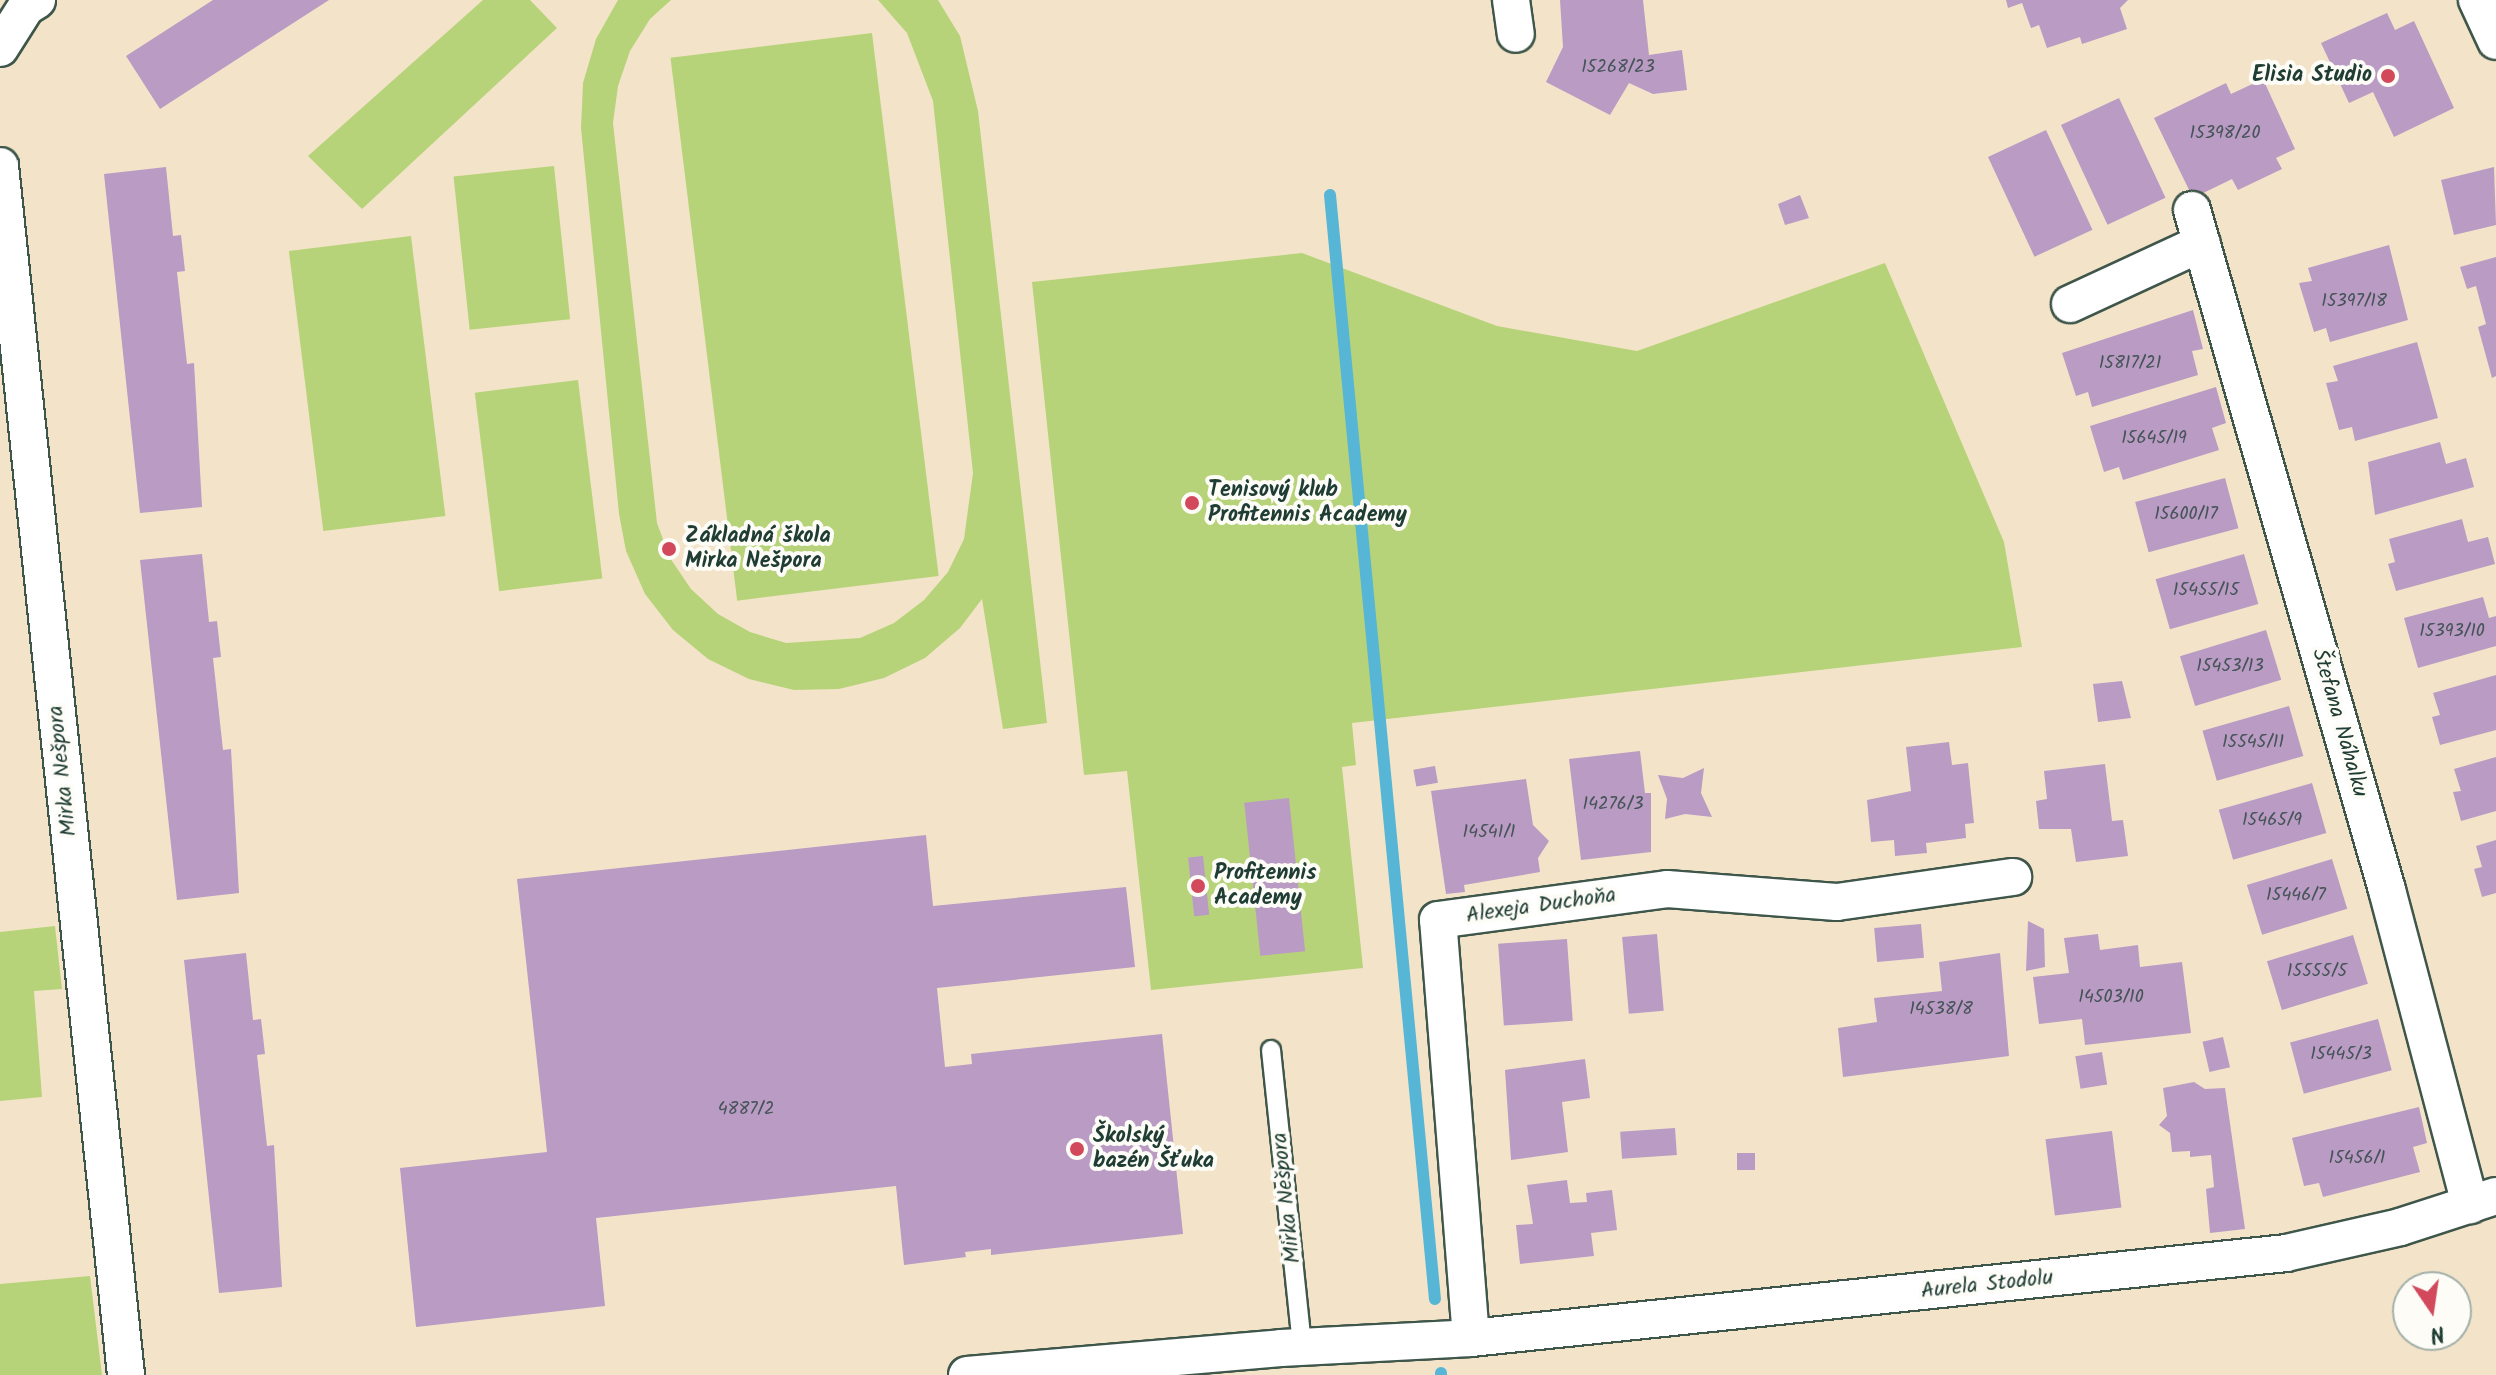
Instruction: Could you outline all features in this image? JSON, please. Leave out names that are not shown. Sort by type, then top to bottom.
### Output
[{"type":"street","points":[[0,48],[26,7],[37,0]]},
{"type":"street","points":[[2477,0],[2496,41]]},
{"type":"street","name":"Mirka Nešpora","points":[[0,166],[126,1375]]},
{"type":"street","name":"Štefana Náhalku","points":[[2070,304],[2197,226],[2387,890],[2483,1200]]},
{"type":"street","name":"Alexeja Duchoňa","points":[[1471,1338],[1438,920],[1667,889],[1837,902],[2013,877]]},
{"type":"street","name":"Aurela Stodolu","points":[[1471,1338],[2286,1253],[2400,1227],[2483,1200]]},
{"type":"street","points":[[967,1375],[1146,1367],[1302,1346],[1471,1338]]},
{"type":"lane","name":"Mirka Nešpora","points":[[1271,1050],[1302,1346]]},
{"type":"green space","points":[[483,0],[530,0],[557,28],[362,209],[308,156]]},
{"type":"green space","points":[[618,0],[671,0],[650,19],[630,51],[618,86],[613,123],[657,523],[670,558],[691,589],[718,614],[750,632],[786,643],[860,638],[894,623],[924,600],[948,572],[964,539],[973,473],[933,101],[907,33],[878,0],[938,0],[960,36],[978,111],[1047,723],[1003,729],[982,599],[960,628],[925,658],[884,678],[839,689],[794,690],[749,679],[708,659],[673,630],[645,594],[626,551],[619,514],[581,128],[583,83],[596,39]]},
{"type":"green space","points":[[872,33],[939,576],[737,601],[671,58]]},
{"type":"green space","points":[[554,166],[570,319],[470,330],[454,177]]},
{"type":"green space","points":[[411,236],[445,516],[323,531],[289,251]]},
{"type":"green space","points":[[1302,253],[1497,326],[1637,351],[1885,263],[2004,542],[2022,647],[1352,723],[1356,765],[1342,767],[1363,968],[1151,990],[1127,771],[1084,775],[1032,282]]},
{"type":"green space","points":[[578,380],[602,579],[499,591],[475,393]]},
{"type":"green space","points":[[55,926],[62,989],[34,991],[42,1097],[0,1101],[0,932]]},
{"type":"green space","points":[[90,1276],[102,1375],[0,1375],[0,1284]]},
{"type":"building","points":[[213,0],[329,0],[160,109],[126,56]]},
{"type":"building","points":[[1560,0],[1643,0],[1649,55],[1682,50],[1687,90],[1653,94],[1629,83],[1610,115],[1546,82],[1563,47]]},
{"type":"building","points":[[2006,0],[2128,0],[2120,8],[2127,29],[2082,44],[2080,37],[2047,48],[2039,25],[2031,28],[2022,3],[2008,8]]},
{"type":"building","name":"Elisia Studio","points":[[2387,13],[2395,30],[2414,21],[2454,108],[2394,137],[2373,92],[2349,103],[2321,43]]},
{"type":"building","points":[[2263,79],[2295,149],[2276,158],[2282,169],[2238,190],[2232,179],[2193,198],[2154,118],[2226,83],[2231,94]]},
{"type":"building","points":[[2119,98],[2165,198],[2107,225],[2061,125]]},
{"type":"building","points":[[2046,130],[2092,230],[2034,257],[1988,157]]},
{"type":"building","points":[[166,167],[173,236],[181,235],[185,271],[177,272],[187,364],[194,363],[202,507],[140,513],[104,174]]},
{"type":"building","points":[[2494,167],[2496,225],[2454,235],[2441,180]]},
{"type":"building","points":[[1800,195],[1809,218],[1785,225],[1778,204]]},
{"type":"building","points":[[2389,245],[2408,320],[2330,342],[2326,328],[2314,332],[2299,283],[2312,281],[2308,268]]},
{"type":"building","points":[[2496,257],[2496,376],[2492,378],[2478,327],[2486,324],[2476,286],[2467,289],[2460,267]]},
{"type":"building","points":[[2193,310],[2203,349],[2192,351],[2198,375],[2092,407],[2088,392],[2076,396],[2062,353]]},
{"type":"building","points":[[2417,342],[2438,418],[2355,441],[2352,427],[2339,430],[2326,383],[2338,381],[2333,366]]},
{"type":"building","points":[[2216,387],[2226,423],[2212,428],[2219,450],[2123,480],[2119,467],[2104,472],[2090,426]]},
{"type":"building","points":[[2440,442],[2446,464],[2466,458],[2474,487],[2375,515],[2368,462]]},
{"type":"building","points":[[2225,478],[2238,528],[2149,552],[2135,502]]},
{"type":"building","points":[[2462,519],[2468,542],[2488,537],[2495,564],[2396,591],[2388,564],[2395,562],[2389,539]]},
{"type":"building","points":[[202,554],[209,622],[217,621],[221,657],[213,658],[223,750],[231,749],[239,893],[177,900],[140,560]]},
{"type":"building","points":[[2244,554],[2258,604],[2170,629],[2156,579]]},
{"type":"building","points":[[2483,597],[2489,618],[2496,616],[2496,646],[2418,668],[2404,618]]},
{"type":"building","points":[[2266,630],[2281,680],[2195,706],[2180,656]]},
{"type":"building","points":[[2496,675],[2496,730],[2440,745],[2432,717],[2440,715],[2433,693]]},
{"type":"building","points":[[2122,681],[2131,718],[2098,722],[2093,684]]},
{"type":"building","points":[[2289,706],[2303,756],[2217,781],[2202,731]]},
{"type":"building","points":[[1949,742],[1952,765],[1968,763],[1974,823],[1965,824],[1966,838],[1926,843],[1927,853],[1895,856],[1894,840],[1871,842],[1867,800],[1911,791],[1906,747]]},
{"type":"building","points":[[1640,751],[1645,793],[1651,793],[1651,852],[1581,860],[1569,759]]},
{"type":"building","points":[[2496,757],[2496,811],[2461,821],[2453,792],[2461,791],[2454,769]]},
{"type":"building","points":[[2105,764],[2112,821],[2123,820],[2128,856],[2076,862],[2071,829],[2039,829],[2036,801],[2047,799],[2044,771]]},
{"type":"building","points":[[1435,766],[1438,783],[1416,787],[1413,770]]},
{"type":"building","points":[[1704,768],[1701,793],[1712,817],[1685,814],[1665,819],[1667,799],[1658,775],[1683,778]]},
{"type":"building","points":[[1526,779],[1533,825],[1549,841],[1538,858],[1540,872],[1464,885],[1465,892],[1446,894],[1431,791]]},
{"type":"building","points":[[2312,783],[2326,833],[2233,860],[2219,810]]},
{"type":"building","name":"Profitennis Academy","points":[[1289,798],[1305,951],[1260,956],[1244,803]]},
{"type":"building","points":[[926,835],[933,906],[1126,887],[1135,967],[937,988],[945,1067],[972,1064],[971,1054],[1162,1034],[1183,1234],[991,1255],[991,1249],[965,1252],[966,1257],[904,1265],[896,1186],[596,1218],[605,1306],[416,1327],[400,1168],[547,1152],[517,879]]},
{"type":"building","points":[[2496,840],[2496,893],[2482,897],[2474,869],[2482,867],[2476,846]]},
{"type":"building","name":"Profitennis Academy","points":[[1203,856],[1209,915],[1194,916],[1188,858]]},
{"type":"building","points":[[2332,859],[2347,909],[2262,935],[2247,885]]},
{"type":"building","points":[[2028,921],[2044,929],[2045,967],[2026,971]]},
{"type":"building","points":[[1921,924],[1924,958],[1877,962],[1874,928]]},
{"type":"building","points":[[1657,934],[1664,1011],[1629,1014],[1622,937]]},
{"type":"building","points":[[2098,934],[2100,950],[2138,945],[2140,967],[2182,962],[2191,1033],[2085,1045],[2082,1019],[2039,1024],[2033,977],[2069,973],[2064,938]]},
{"type":"building","points":[[2353,935],[2368,984],[2282,1010],[2267,961]]},
{"type":"building","points":[[1567,939],[1573,1021],[1504,1026],[1498,944]]},
{"type":"building","points":[[246,953],[253,1020],[261,1019],[265,1054],[257,1055],[267,1146],[274,1145],[282,1287],[219,1293],[184,960]]},
{"type":"building","points":[[2000,953],[2009,1056],[1843,1077],[1838,1028],[1877,1022],[1874,998],[1942,991],[1939,962]]},
{"type":"building","points":[[2378,1019],[2392,1070],[2304,1094],[2290,1043]]},
{"type":"building","points":[[2223,1037],[2230,1067],[2210,1072],[2203,1042]]},
{"type":"building","points":[[2102,1052],[2107,1085],[2080,1089],[2075,1056]]},
{"type":"building","points":[[1585,1059],[1590,1098],[1562,1102],[1568,1152],[1511,1160],[1505,1070]]},
{"type":"building","points":[[2194,1082],[2205,1089],[2225,1088],[2245,1229],[2210,1233],[2206,1189],[2214,1187],[2211,1155],[2190,1157],[2190,1151],[2172,1152],[2170,1133],[2159,1125],[2167,1116],[2163,1088]]},
{"type":"building","points":[[2419,1107],[2427,1143],[2413,1147],[2420,1172],[2323,1197],[2319,1183],[2304,1186],[2292,1138]]},
{"type":"building","points":[[1675,1128],[1677,1155],[1622,1159],[1620,1132]]},
{"type":"building","points":[[2112,1131],[2121,1207],[2055,1216],[2045,1139]]},
{"type":"building","points":[[1737,1153],[1755,1153],[1755,1170],[1737,1170]]},
{"type":"building","points":[[1567,1180],[1570,1203],[1587,1202],[1586,1193],[1612,1190],[1617,1230],[1591,1233],[1594,1256],[1520,1264],[1516,1225],[1533,1224],[1527,1185]]},
{"type":"waterway","points":[[1330,195],[1435,1299]]},
{"type":"place","name":"Elisia Studio","points":[[2388,76]]},
{"type":"place","name":"Tenisový klub Profitennis Academy","points":[[1192,503]]},
{"type":"place","name":"Základná škola Mirka Nešpora","points":[[669,549]]},
{"type":"place","name":"Profitennis Academy","points":[[1198,886]]},
{"type":"place","name":"Školský bazén Šťuka","points":[[1077,1149]]}]
